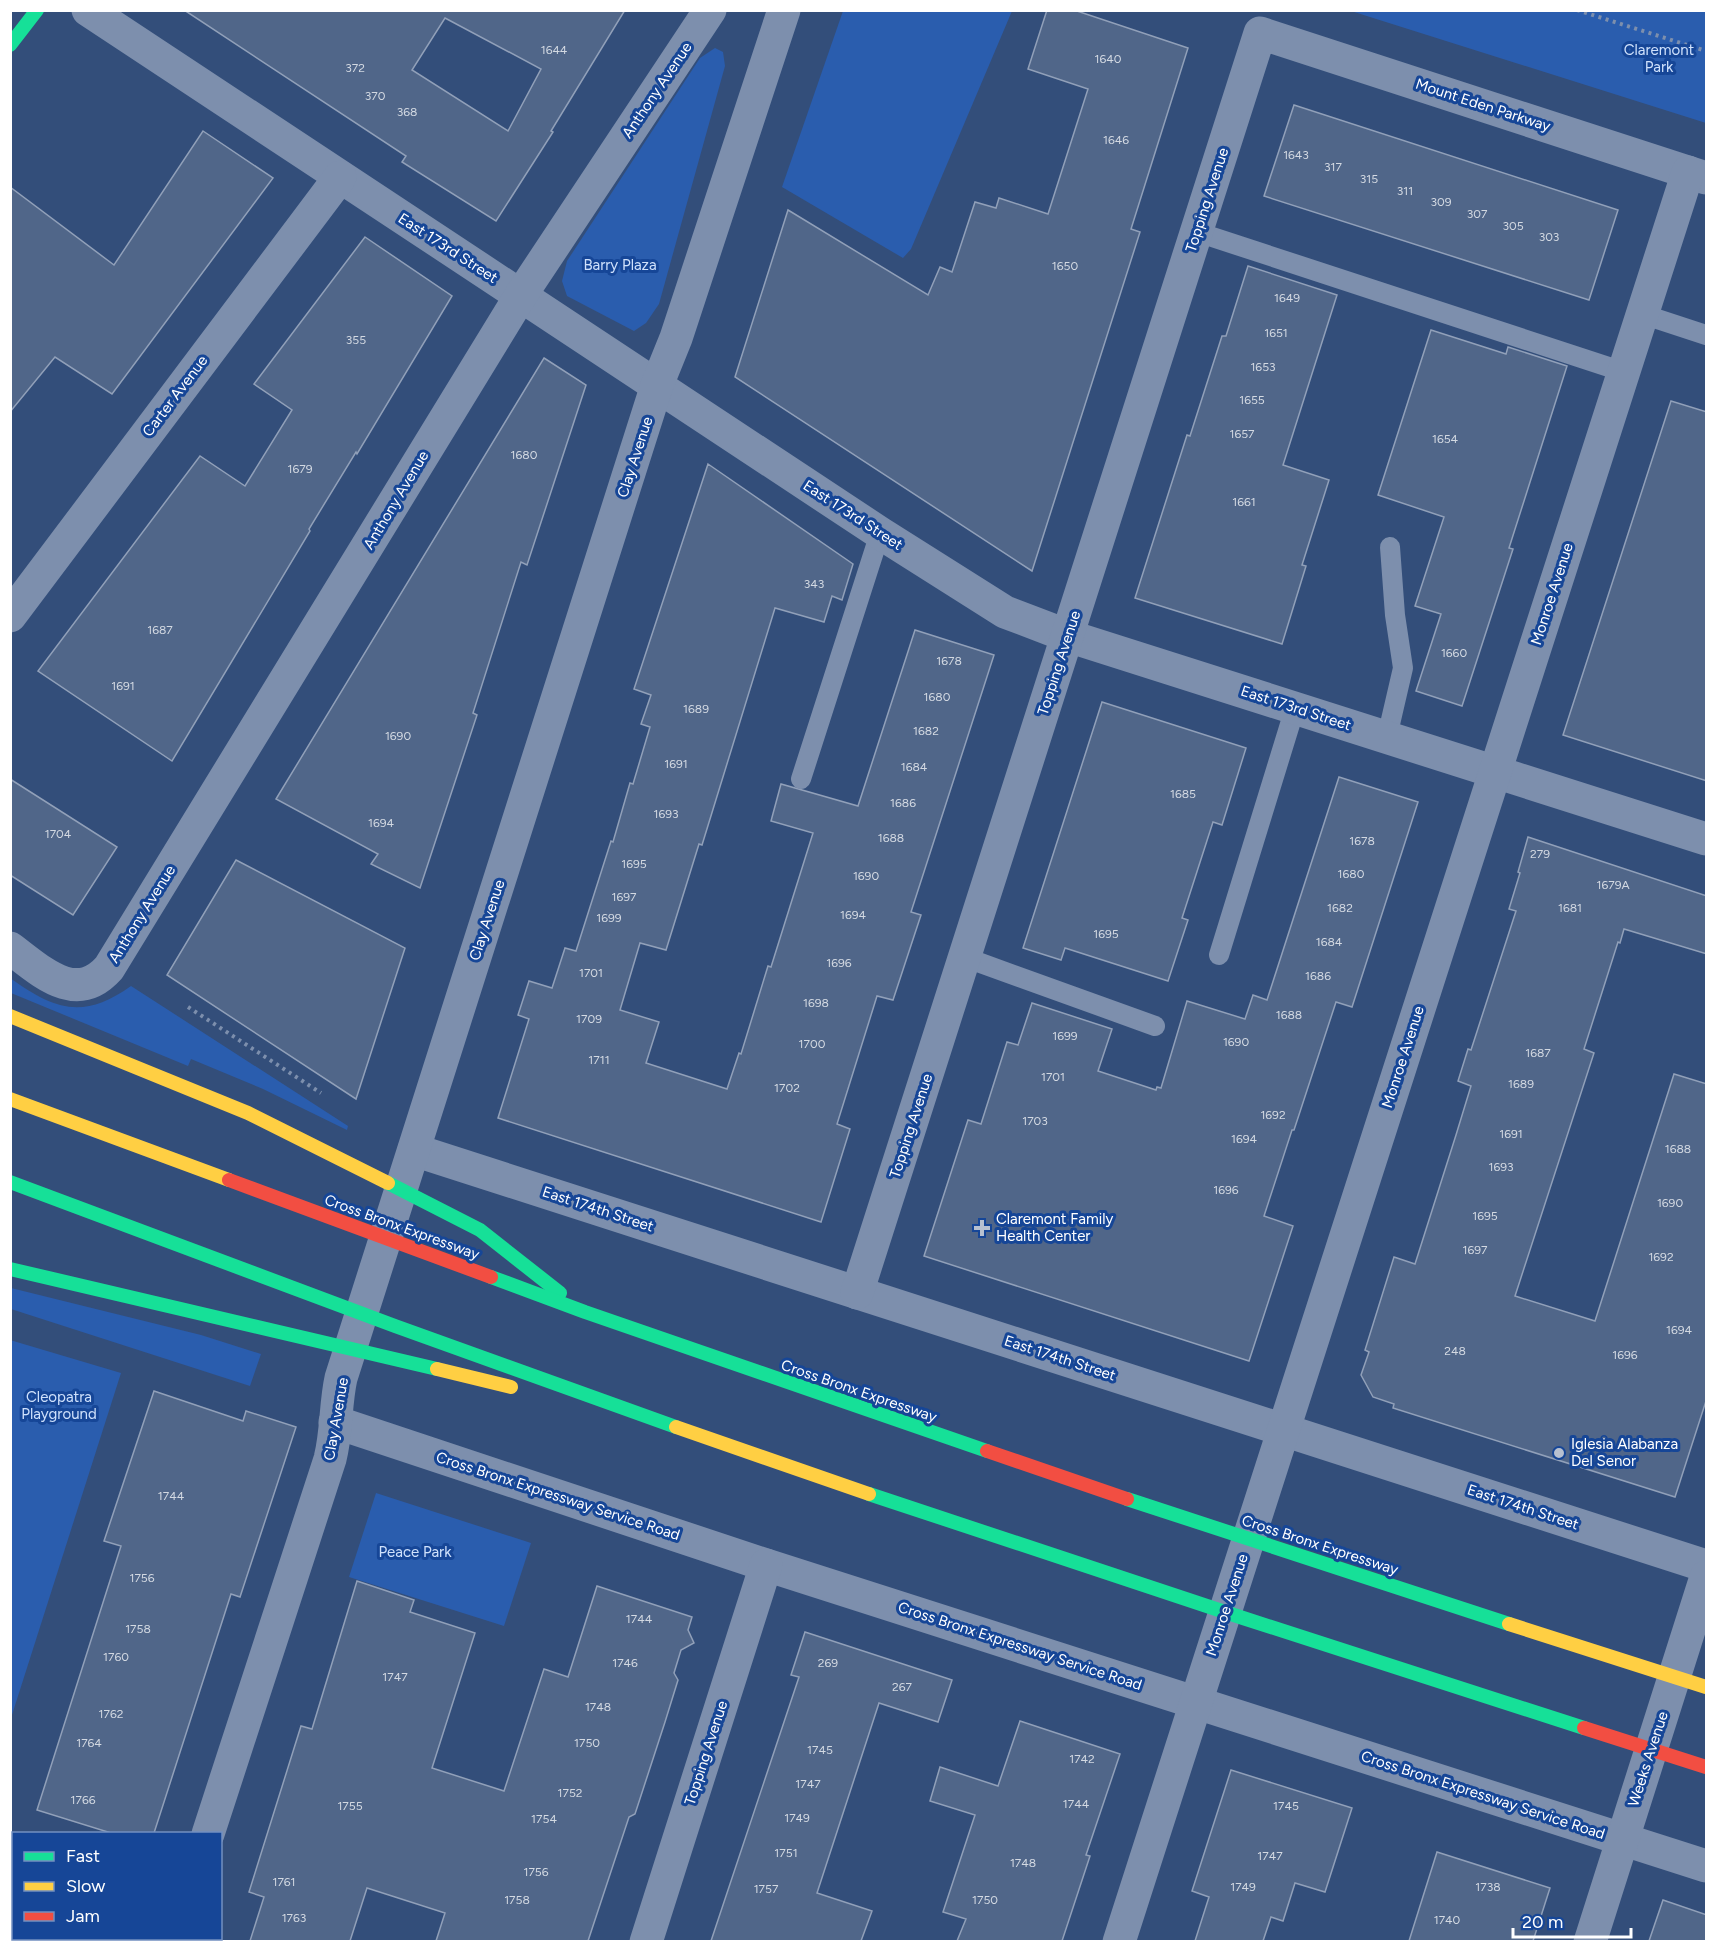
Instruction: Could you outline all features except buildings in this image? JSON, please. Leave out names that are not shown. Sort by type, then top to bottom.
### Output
[{"type":"main road","points":[[10,45],[37,10]]},
{"type":"main road","points":[[10,1016],[248,1113],[480,1230],[585,1312]]},
{"type":"main road","name":"Cross Bronx Expressway","points":[[10,1099],[585,1312],[860,1409],[1244,1538],[1707,1687]]},
{"type":"main road","points":[[10,1182],[504,1366],[672,1425],[1264,1625],[1707,1767]]},
{"type":"main road","points":[[10,1269],[522,1390]]},
{"type":"main road","points":[[545,1395],[672,1425]]},
{"type":"street","name":"East 173rd Street","points":[[87,10],[880,533],[1005,612],[1068,636],[1707,839]]},
{"type":"street","name":"Anthony Avenue","points":[[10,948],[46,975],[58,981],[82,984],[97,979],[109,968],[521,295],[710,10]]},
{"type":"street","name":"Clay Avenue","points":[[208,1832],[330,1459],[336,1400],[341,1378],[657,386],[676,338],[784,10]]},
{"type":"street","name":"Mount Eden Parkway","points":[[1260,33],[1697,175]]},
{"type":"street","name":"Topping Avenue","points":[[857,1293],[1260,33]]},
{"type":"street","name":"Monroe Avenue","points":[[1119,1941],[1642,314],[1697,175]]},
{"type":"street","name":"Carter Avenue","points":[[10,616],[340,177]]},
{"type":"street","name":"East 174th Street","points":[[411,1160],[857,1293],[1707,1566]]},
{"type":"street","name":"Cross Bronx Expressway Service Road","points":[[335,1422],[766,1565],[1707,1866]]},
{"type":"street","name":"Topping Avenue","points":[[646,1941],[766,1565]]},
{"type":"street","name":"Weeks Avenue","points":[[1590,1941],[1707,1577]]},
{"type":"lane","points":[[1197,232],[1624,372]]},
{"type":"lane","points":[[1642,314],[1707,335]]},
{"type":"lane","points":[[801,779],[880,533]]},
{"type":"lane","points":[[1387,737],[1403,668],[1395,615],[1390,547]]},
{"type":"lane","points":[[1219,955],[1295,708]]},
{"type":"lane","points":[[964,957],[1155,1026]]},
{"type":"path","points":[[1577,10],[1707,51]]},
{"type":"path","points":[[188,1007],[321,1093]]},
{"type":"green space","points":[[843,11],[1012,11],[911,249],[903,258],[782,187]]},
{"type":"green space","name":"Claremont Park","points":[[1351,11],[1706,11],[1706,123]]},
{"type":"green space","name":"Barry Plaza","points":[[715,48],[723,52],[725,66],[659,304],[646,323],[634,331],[567,296],[562,281],[567,261],[700,58]]},
{"type":"green space","points":[[10,978],[41,998],[69,1007],[98,1004],[131,986],[348,1126],[347,1130],[263,1089],[191,1059],[188,1066],[11,993]]},
{"type":"green space","points":[[11,1288],[201,1335],[261,1354],[250,1386],[11,1309]]},
{"type":"green space","name":"Cleopatra Playground","points":[[10,1340],[121,1373],[11,1718],[10,1718]]},
{"type":"green space","name":"Peace Park","points":[[376,1493],[531,1543],[504,1626],[349,1577]]},
{"type":"traffic: fast","points":[[10,45],[37,10]]},
{"type":"traffic: fast","points":[[10,1182],[395,1326],[676,1427]]},
{"type":"traffic: fast","points":[[388,1183],[480,1230],[560,1293]]},
{"type":"traffic: fast","points":[[10,1269],[437,1369]]},
{"type":"traffic: fast","points":[[491,1277],[585,1312],[987,1451]]},
{"type":"traffic: fast","points":[[869,1494],[1584,1728]]},
{"type":"traffic: fast","points":[[1127,1499],[1509,1624]]},
{"type":"traffic: slow","points":[[10,1016],[248,1113],[388,1183]]},
{"type":"traffic: slow","points":[[10,1099],[229,1180]]},
{"type":"traffic: slow","points":[[437,1369],[511,1387]]},
{"type":"traffic: slow","points":[[676,1427],[869,1494]]},
{"type":"traffic: slow","points":[[1509,1624],[1706,1687]]},
{"type":"traffic: jam","points":[[229,1180],[491,1277]]},
{"type":"traffic: jam","points":[[987,1451],[1127,1499]]},
{"type":"traffic: jam","points":[[1584,1728],[1706,1767]]},
{"type":"place","name":"Claremont Family Health Center","points":[[982,1228]]},
{"type":"place","name":"Iglesia Alabanza Del Senor","points":[[1559,1453]]}]
